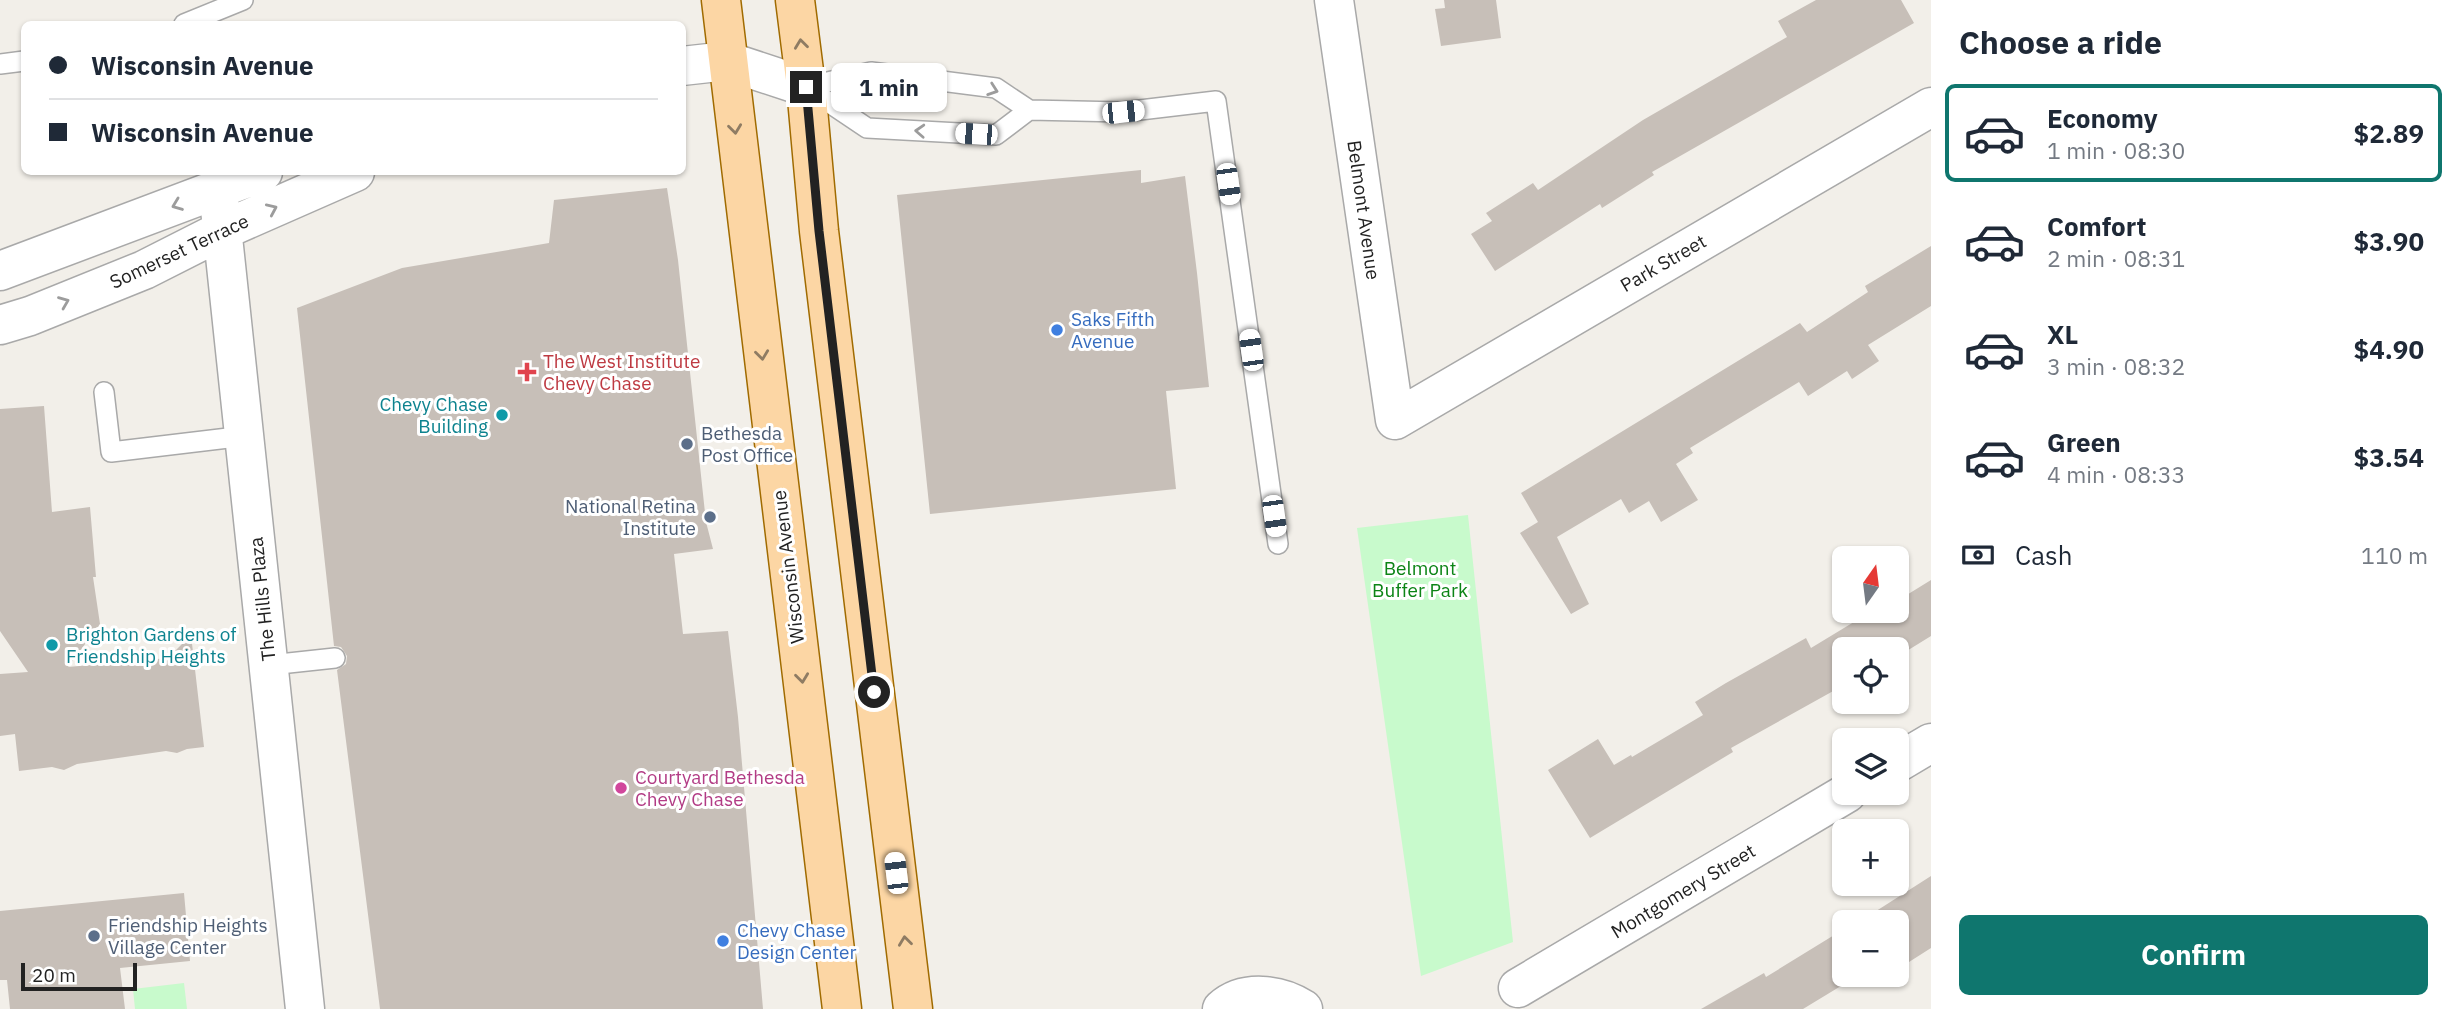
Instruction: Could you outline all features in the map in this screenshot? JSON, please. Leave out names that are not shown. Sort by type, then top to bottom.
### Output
[{"type":"main road","name":"Wisconsin Avenue","points":[[721,0],[842,1009]]},
{"type":"main road","points":[[795,0],[821,244],[914,1009]]},
{"type":"street","name":"Belmont Avenue","points":[[1334,0],[1395,420]]},
{"type":"street","points":[[686,66],[727,61],[806,87]]},
{"type":"street","name":"Park Street","points":[[1395,420],[1931,107]]},
{"type":"street","name":"Somerset Terrace","points":[[0,271],[256,175]]},
{"type":"street","name":"Somerset Terrace","points":[[0,325],[30,316],[144,270],[223,230],[348,175]]},
{"type":"street","name":"The Hills Plaza","points":[[218,190],[305,1009]]},
{"type":"street","points":[[1909,756],[1931,743]]},
{"type":"street","name":"Montgomery Street","points":[[1518,989],[1832,802]]},
{"type":"street","points":[[1223,1009],[1248,997],[1272,996],[1291,1001],[1303,1009]]},
{"type":"lane","points":[[188,21],[207,7],[243,0]]},
{"type":"lane","points":[[0,64],[21,61]]},
{"type":"lane","points":[[806,87],[871,72],[996,88],[1029,110],[1123,112],[1216,101],[1278,544]]},
{"type":"lane","points":[[806,87],[867,128],[996,135],[1029,110]]},
{"type":"lane","points":[[104,392],[111,452],[245,436]]},
{"type":"lane","points":[[270,665],[335,658]]},
{"type":"green space","name":"Belmont Buffer Park","points":[[1468,515],[1513,942],[1421,976],[1357,528]]},
{"type":"green space","points":[[184,983],[187,1009],[135,1009],[133,989]]},
{"type":"building","points":[[1444,0],[1496,0],[1501,38],[1441,46],[1435,9],[1445,8]]},
{"type":"building","points":[[1816,0],[1901,0],[1914,23],[1652,172],[1654,175],[1602,208],[1600,204],[1495,271],[1471,234],[1492,221],[1486,213],[1533,183],[1538,190],[1643,120],[1787,37],[1778,21]]},
{"type":"building","name":"Saks Fifth Avenue","points":[[1141,170],[1141,183],[1185,176],[1197,273],[1209,387],[1166,391],[1176,489],[930,514],[897,195]]},
{"type":"building","points":[[667,188],[678,260],[706,522],[713,549],[674,554],[683,634],[728,631],[763,1009],[380,1009],[337,670],[346,664],[347,656],[341,647],[334,646],[297,308],[402,268],[549,243],[554,200]]},
{"type":"building","points":[[1931,246],[1931,306],[1868,345],[1879,361],[1852,379],[1847,371],[1808,396],[1799,382],[1690,448],[1693,453],[1676,464],[1698,500],[1661,522],[1649,501],[1629,513],[1621,499],[1557,537],[1589,604],[1571,614],[1520,533],[1538,522],[1521,493],[1800,323],[1807,332],[1868,292],[1865,286]]},
{"type":"building","name":"Brighton Gardens of Friendship Heights","points":[[44,406],[52,512],[90,507],[96,577],[93,577],[100,624],[68,667],[168,658],[191,635],[204,747],[177,753],[166,751],[77,764],[64,770],[52,767],[19,771],[15,734],[0,736],[0,674],[28,672],[0,631],[0,409]]},
{"type":"building","points":[[1931,580],[1931,636],[1909,650],[1909,637],[1832,637],[1832,692],[1731,748],[1733,752],[1590,838],[1548,770],[1598,739],[1614,765],[1631,755],[1632,757],[1703,715],[1695,702],[1806,638],[1811,648],[1852,623],[1909,623],[1909,594]]},
{"type":"building","points":[[1931,876],[1931,948],[1909,962],[1909,910],[1878,910],[1900,896],[1909,896],[1909,890]]},
{"type":"building","name":"Friendship Heights Village Center","points":[[184,893],[190,961],[120,968],[125,1009],[10,1009],[7,980],[0,980],[0,911]]},
{"type":"building","points":[[1832,936],[1832,987],[1839,987],[1803,1009],[1701,1009],[1764,973],[1766,977]]},
{"type":"place","name":"Saks Fifth Avenue","points":[[1057,330]]},
{"type":"place","name":"The West Institute Chevy Chase","points":[[527,372]]},
{"type":"place","name":"Chevy Chase Building","points":[[502,415]]},
{"type":"place","name":"Bethesda Post Office","points":[[687,444]]},
{"type":"place","name":"National Retina Institute","points":[[710,517]]},
{"type":"place","name":"Brighton Gardens of Friendship Heights","points":[[52,645]]},
{"type":"place","name":"Courtyard Bethesda Chevy Chase","points":[[621,788]]},
{"type":"place","name":"Friendship Heights Village Center","points":[[94,936]]},
{"type":"place","name":"Chevy Chase Design Center","points":[[723,941]]},
{"type":"route","points":[[806,87],[819,231],[874,692]]}]
